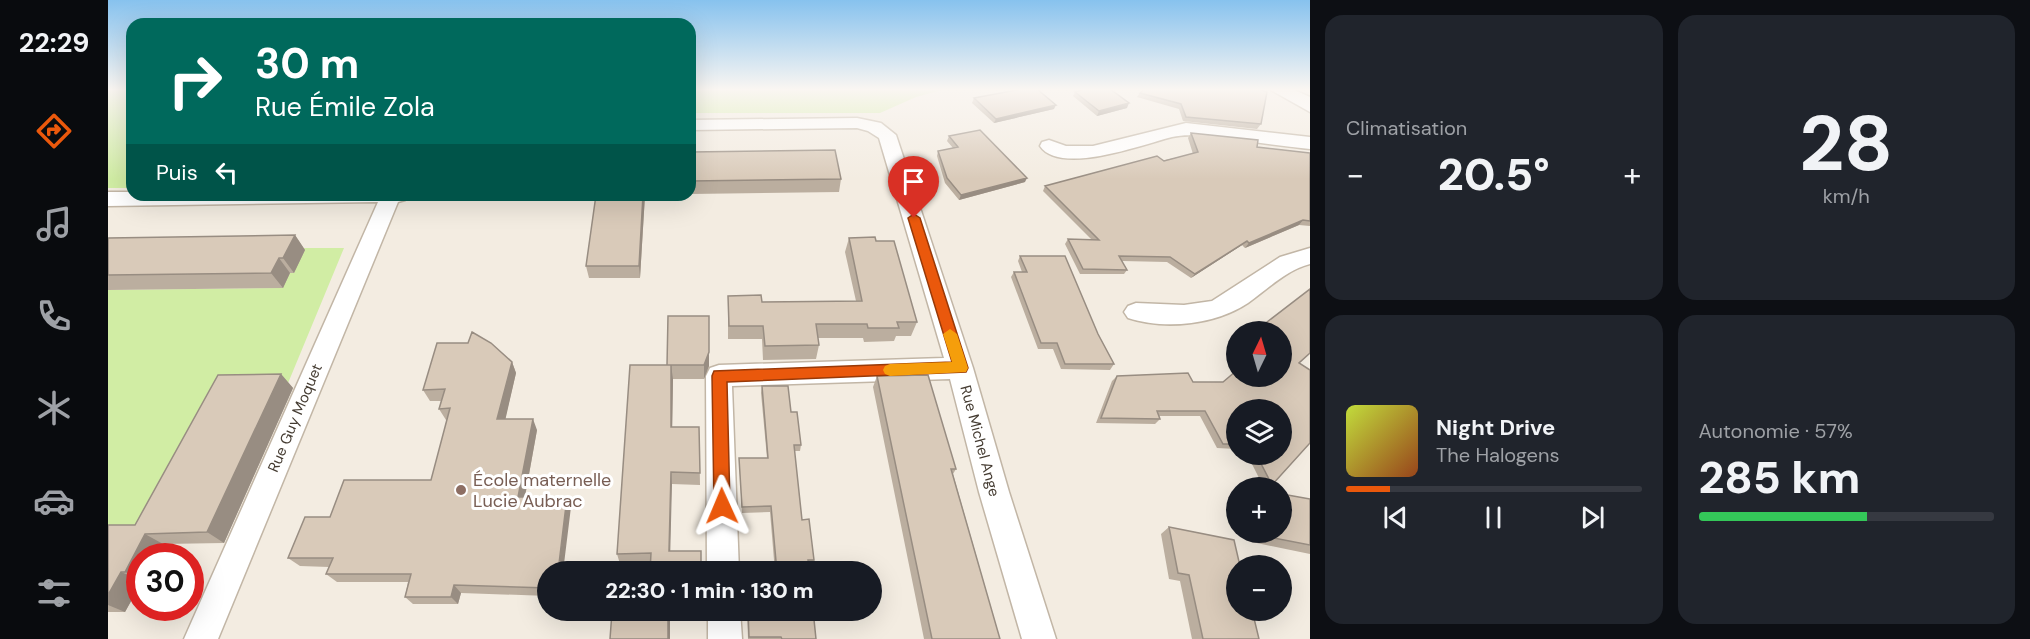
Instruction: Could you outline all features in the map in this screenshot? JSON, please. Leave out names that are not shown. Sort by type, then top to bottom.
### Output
[{"type":"street","name":"Rue Michel Ange","points":[[696,125],[857,123],[887,135],[960,368],[994,492],[1039,639]]},
{"type":"street","points":[[1049,146],[1066,152],[1088,153],[1166,132],[1186,129],[1310,142]]},
{"type":"street","points":[[108,199],[126,199]]},
{"type":"street","name":"Rue Guy Moquet","points":[[201,639],[392,201]]},
{"type":"street","points":[[1136,312],[1182,314],[1210,311],[1230,303],[1286,264],[1310,256]]},
{"type":"street","points":[[723,561],[719,376],[960,368]]},
{"type":"street","points":[[724,621],[725,639]]},
{"type":"green space","points":[[108,119],[126,119],[126,188],[108,188]]},
{"type":"green space","points":[[302,248],[344,248],[286,388],[162,536],[108,537],[108,290],[282,288],[290,273],[294,273]]},
{"type":"building","points":[[1206,119],[1262,119],[1261,124]]},
{"type":"building","points":[[980,130],[1027,178],[961,195],[947,178],[938,151],[958,147],[949,136]]},
{"type":"building","points":[[1191,133],[1258,140],[1257,147],[1310,153],[1310,221],[1303,220],[1249,243],[1247,241],[1195,274],[1170,257],[1119,256],[1127,270],[1083,269],[1068,239],[1099,240],[1045,186],[1157,156],[1164,161],[1198,152]]},
{"type":"building","points":[[835,150],[841,179],[696,181],[696,152]]},
{"type":"building","points":[[595,201],[643,201],[639,266],[586,266]]},
{"type":"building","points":[[295,235],[283,258],[279,258],[271,273],[108,275],[108,238]]},
{"type":"building","points":[[875,237],[876,241],[894,241],[917,322],[897,322],[899,328],[868,328],[867,324],[816,324],[819,345],[765,346],[763,326],[729,326],[728,296],[761,295],[762,302],[862,301],[849,238]]},
{"type":"building","points":[[1020,256],[1065,256],[1098,334],[1114,364],[1065,364],[1057,343],[1041,343],[1014,272],[1027,272]]},
{"type":"building","points":[[1310,289],[1310,353],[1299,363],[1310,370],[1310,443],[1292,463],[1292,399],[1226,399],[1226,444],[1223,444],[1205,411],[1157,411],[1160,419],[1101,418],[1117,376],[1188,373],[1193,382],[1223,382],[1226,379],[1226,387],[1292,387],[1292,321],[1268,321]]},
{"type":"building","points":[[668,316],[709,316],[709,352],[704,365],[667,365]]},
{"type":"building","points":[[472,332],[491,343],[512,362],[497,419],[533,419],[518,497],[567,497],[559,561],[537,561],[537,588],[454,585],[451,597],[405,597],[411,574],[326,574],[333,558],[288,558],[305,517],[330,517],[344,480],[431,480],[450,408],[439,409],[445,389],[423,390],[437,343],[468,343]]},
{"type":"building","points":[[630,365],[671,365],[671,427],[699,427],[700,473],[671,472],[669,551],[701,551],[701,561],[651,561],[651,553],[617,554]]},
{"type":"building","points":[[281,374],[207,532],[145,534],[140,543],[126,543],[126,570],[121,572],[108,595],[108,525],[135,525],[218,375]]},
{"type":"building","points":[[928,375],[956,469],[951,469],[1000,639],[932,639],[877,376]]},
{"type":"building","points":[[762,386],[788,386],[791,412],[797,412],[801,445],[794,445],[802,520],[809,519],[814,560],[776,561],[771,506],[742,507],[739,458],[768,458]]},
{"type":"building","points":[[1262,465],[1290,465],[1279,477],[1268,477]]},
{"type":"building","points":[[1292,496],[1310,499],[1310,545],[1292,542]]},
{"type":"building","points":[[1169,527],[1226,538],[1226,543],[1235,543],[1237,555],[1226,555],[1226,621],[1255,621],[1259,639],[1203,639],[1189,575],[1178,573]]},
{"type":"building","points":[[611,621],[668,621],[668,639],[610,639]]},
{"type":"building","points":[[748,621],[814,621],[816,639],[749,637]]},
{"type":"slow traffic","points":[[890,370],[960,368],[950,334]]},
{"type":"place","name":"École maternelle Lucie Aubrac","points":[[461,490]]},
{"type":"route","points":[[722,506],[719,376],[960,368],[914,218]]}]
